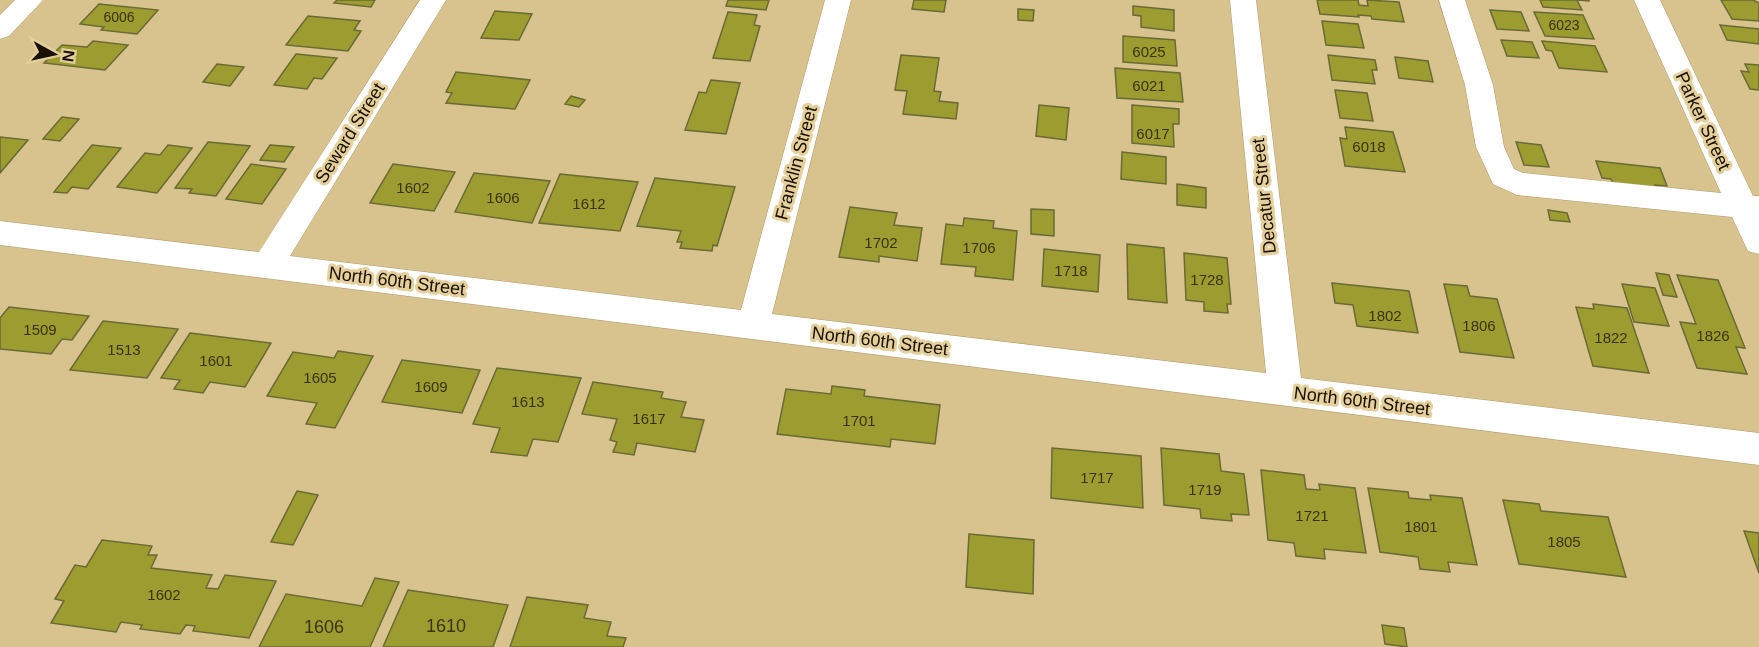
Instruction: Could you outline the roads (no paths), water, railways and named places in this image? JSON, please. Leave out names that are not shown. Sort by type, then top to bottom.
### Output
[{"type":"street","points":[[0,30],[30,0]]},
{"type":"street","name":"Seward Street","points":[[267,266],[433,0]]},
{"type":"street","name":"Franklin Street","points":[[752,324],[762,296],[838,0]]},
{"type":"street","name":"Decatur Street","points":[[1243,0],[1285,392]]},
{"type":"street","points":[[1452,0],[1479,85],[1490,147],[1503,176],[1517,184],[1751,207]]},
{"type":"street","name":"Parker Street","points":[[1647,0],[1751,207],[1759,242]]},
{"type":"street","name":"North 60th Street","points":[[0,233],[1759,449]]}]
